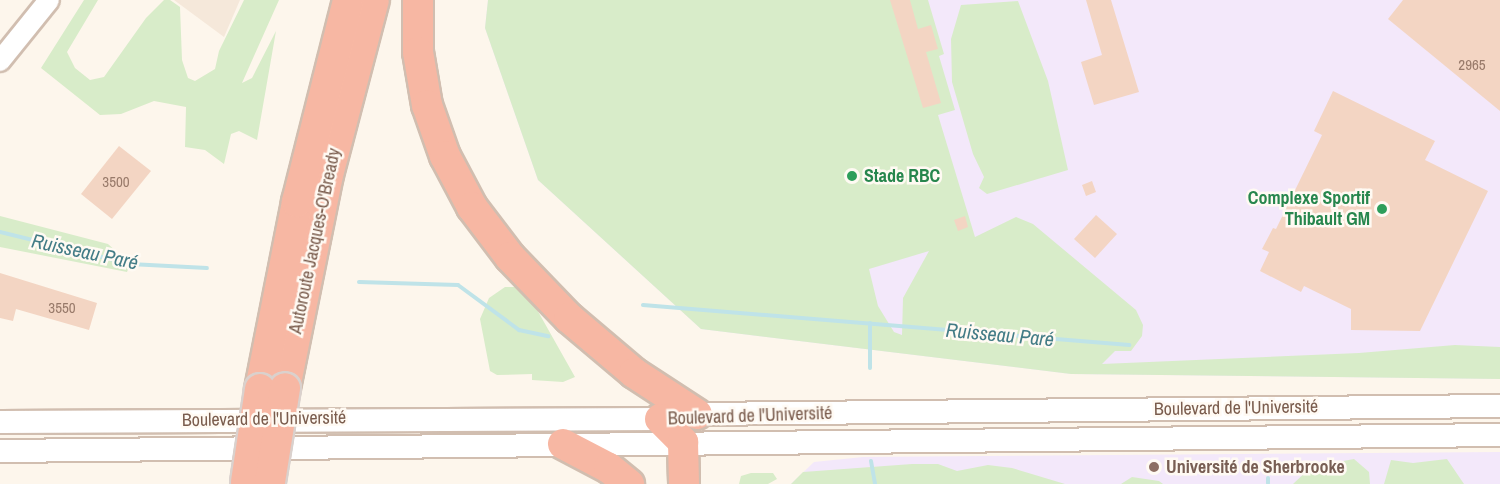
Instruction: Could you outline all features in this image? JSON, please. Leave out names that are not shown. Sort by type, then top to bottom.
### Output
[{"type":"highway","name":"Autoroute Jacques-O'Bready","points":[[258,483],[302,180],[348,0]]},
{"type":"highway","name":"Autoroute Jacques-O'Bready","points":[[272,388],[374,0]]},
{"type":"highway","points":[[418,0],[418,52],[427,105],[447,162],[472,207],[521,269],[576,325],[634,374],[697,414]]},
{"type":"highway","points":[[660,419],[683,442],[684,484]]},
{"type":"highway","points":[[563,444],[609,468],[629,484]]},
{"type":"main road","name":"Boulevard de l'Université","points":[[0,422],[660,419],[697,414],[1500,406]]},
{"type":"main road","name":"Boulevard de l'Université","points":[[0,451],[1500,435]]},
{"type":"street","points":[[0,61],[49,0]]},
{"type":"shaded area","points":[[174,0],[240,0],[224,37]]},
{"type":"shaded area","points":[[488,0],[1500,0],[1500,379],[1071,374],[701,329],[538,180],[485,28]]},
{"type":"shaded area","name":"Université de Sherbrooke","points":[[1500,452],[1500,484],[791,484],[814,462],[863,457]]},
{"type":"green space","points":[[84,0],[98,0],[67,52],[75,68],[90,80],[104,77],[146,18],[164,0],[170,0],[180,7],[182,60],[188,78],[195,81],[215,69],[219,51],[244,0],[279,0],[242,83],[252,78],[276,31],[257,140],[239,131],[231,134],[224,164],[205,150],[185,147],[186,107],[154,101],[121,114],[100,115],[41,68]]},
{"type":"green space","points":[[488,0],[928,0],[944,54],[939,56],[955,110],[938,115],[975,237],[1016,217],[1033,224],[1136,310],[1143,325],[1142,336],[1131,351],[1115,351],[1102,364],[1359,353],[1455,345],[1500,347],[1500,379],[1071,374],[701,329],[538,180],[485,28]],"holes":[[[929,251],[903,298],[902,335],[894,332],[878,306],[869,269]]]},
{"type":"green space","points":[[1018,1],[1048,81],[1068,170],[987,194],[979,188],[984,177],[973,154],[952,82],[951,39],[961,5]]},
{"type":"green space","points":[[0,216],[108,244],[130,264],[127,272],[0,247]]},
{"type":"green space","points":[[505,287],[517,287],[531,299],[575,377],[563,382],[532,380],[532,374],[497,375],[490,371],[480,319],[489,298]]},
{"type":"green space","points":[[1354,459],[1369,472],[1370,484],[1293,484],[1311,467]]},
{"type":"green space","points":[[1447,459],[1464,484],[1384,484],[1391,460],[1413,463]]},
{"type":"green space","points":[[938,464],[957,471],[988,465],[1012,468],[1065,484],[791,484],[803,472]]},
{"type":"green space","points":[[751,473],[773,473],[777,479],[768,484],[739,484],[741,476]]},
{"type":"green space","points":[[1132,477],[1159,481],[1163,484],[1121,484]]},
{"type":"building","points":[[890,0],[910,0],[918,29],[931,25],[938,49],[926,52],[941,103],[923,108]]},
{"type":"building","points":[[1086,0],[1111,0],[1139,92],[1094,105],[1081,62],[1102,55]]},
{"type":"building","points":[[1403,0],[1500,0],[1500,111],[1388,19]]},
{"type":"building","name":"Complexe Sportif Thibault GM","points":[[1333,91],[1435,141],[1425,160],[1488,191],[1420,331],[1351,330],[1351,309],[1304,286],[1301,292],[1260,271],[1269,252],[1262,249],[1273,228],[1276,229],[1322,135],[1314,131]]},
{"type":"building","points":[[119,146],[151,171],[112,219],[81,194]]},
{"type":"building","points":[[1092,181],[1096,192],[1086,196],[1082,185]]},
{"type":"building","points":[[1096,215],[1117,234],[1095,258],[1074,239]]},
{"type":"building","points":[[965,216],[968,227],[958,231],[954,220]]},
{"type":"building","points":[[0,273],[97,303],[89,330],[16,309],[13,321],[0,318]]},
{"type":"waterway","name":"Ruisseau Paré","points":[[0,232],[130,264],[207,268]]},
{"type":"waterway","name":"Ruisseau Paré","points":[[359,282],[458,285],[519,330],[548,336]]},
{"type":"waterway","name":"Ruisseau Paré","points":[[643,305],[1129,345]]},
{"type":"waterway","name":"Ruisseau Paré","points":[[870,323],[870,368]]},
{"type":"waterway","name":"Ruisseau Paré","points":[[871,461],[875,484]]},
{"type":"waterway","name":"Ruisseau Paré","points":[[1268,478],[1268,483]]},
{"type":"place","name":"Stade RBC","points":[[852,176]]},
{"type":"place","name":"Complexe Sportif Thibault GM","points":[[1382,209]]},
{"type":"place","name":"Université de Sherbrooke","points":[[1154,467]]}]
